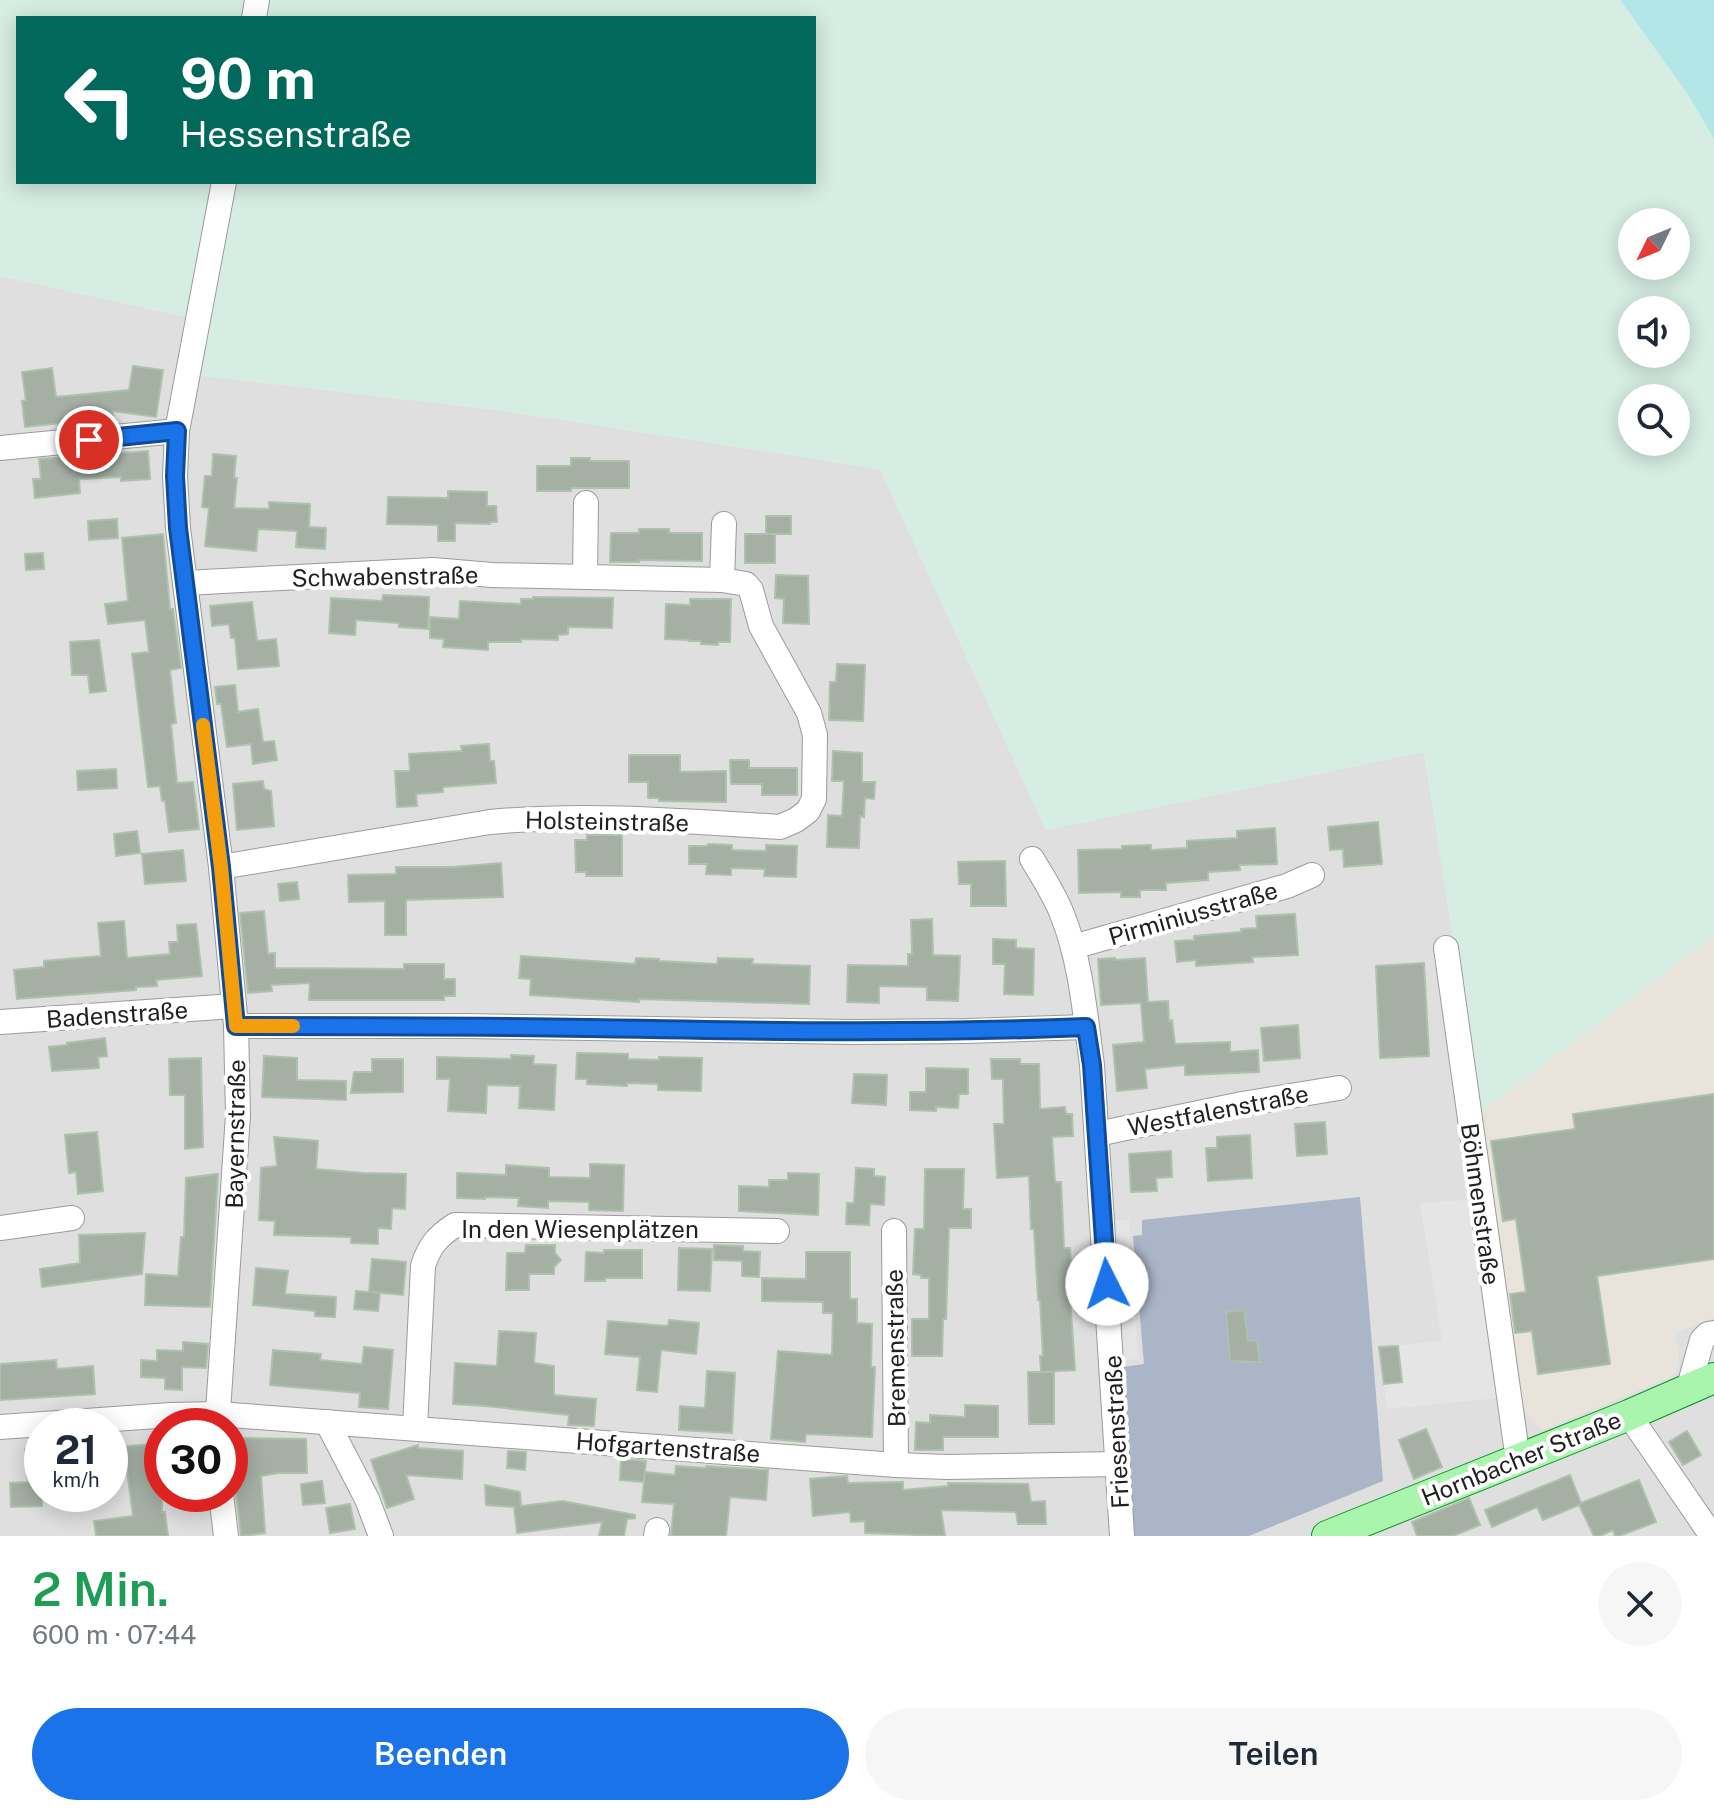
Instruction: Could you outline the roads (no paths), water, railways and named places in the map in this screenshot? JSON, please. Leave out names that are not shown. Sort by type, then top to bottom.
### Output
[{"type":"main road","name":"Hornbacher Straße","points":[[1327,1536],[1701,1384]]},
{"type":"street","name":"Bayernstraße","points":[[219,1408],[238,1115],[235,1016],[221,867],[178,528],[175,476],[177,431],[224,184]]},
{"type":"street","points":[[0,448],[177,431]]},
{"type":"street","points":[[585,577],[586,503]]},
{"type":"street","points":[[722,580],[724,524]]},
{"type":"street","name":"Schwabenstraße","points":[[185,583],[433,570],[492,575],[722,580],[746,584],[751,590],[768,640]]},
{"type":"street","name":"Holsteinstraße","points":[[221,867],[490,822],[533,818],[635,818],[780,827],[808,811],[814,799],[815,735],[809,713],[795,684],[768,640]]},
{"type":"street","name":"Friesenstraße","points":[[1032,859],[1062,913],[1083,995],[1097,1134],[1122,1536]]},
{"type":"street","name":"Pirminiusstraße","points":[[1073,947],[1287,886],[1312,875]]},
{"type":"street","name":"Böhmenstraße","points":[[1446,948],[1518,1460]]},
{"type":"street","name":"Badenstraße","points":[[0,1022],[235,1016],[467,1026],[851,1032],[1086,1027]]},
{"type":"street","name":"Westfalenstraße","points":[[1097,1134],[1339,1088]]},
{"type":"street","points":[[0,1228],[72,1218]]},
{"type":"street","name":"In den Wiesenplätzen","points":[[415,1428],[423,1266],[428,1250],[440,1235],[455,1225],[777,1231]]},
{"type":"street","name":"Bremenstraße","points":[[894,1231],[896,1465]]},
{"type":"street","points":[[1701,1384],[1702,1340],[1714,1333]]},
{"type":"street","points":[[1629,1415],[1712,1536]]},
{"type":"street","name":"Hofgartenstraße","points":[[0,1427],[144,1417]]},
{"type":"street","name":"Hofgartenstraße","points":[[248,1421],[415,1428],[896,1465],[1118,1464]]},
{"type":"street","points":[[327,1422],[367,1499],[381,1536]]},
{"type":"street","points":[[223,1512],[226,1536]]}]
